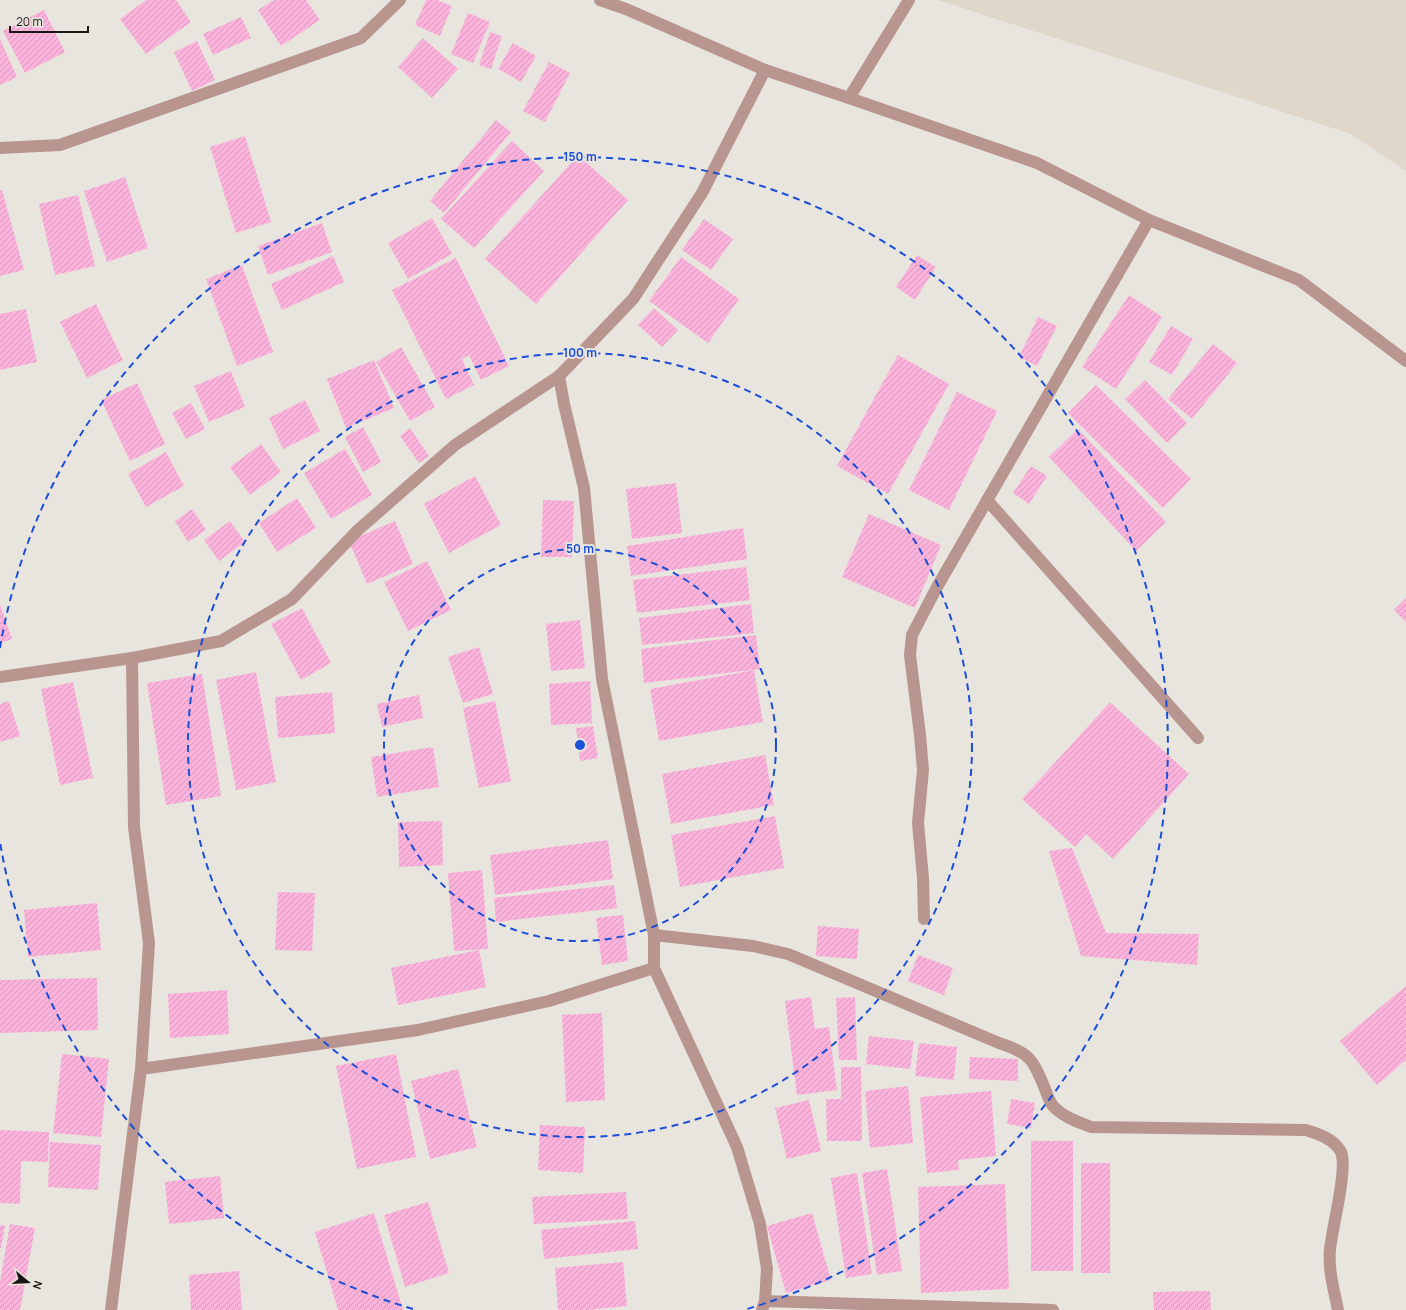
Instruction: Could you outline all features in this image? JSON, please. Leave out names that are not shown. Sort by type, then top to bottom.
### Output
[{"type":"street","points":[[0,148],[60,145],[361,38],[400,0]]},
{"type":"street","points":[[600,0],[626,9],[765,70],[1037,163],[1149,220],[1299,280],[1406,361]]},
{"type":"street","points":[[849,98],[909,0]]},
{"type":"street","points":[[0,677],[132,658],[221,641],[292,599],[358,530],[455,445],[559,376],[633,299],[702,193],[765,70]]},
{"type":"street","points":[[924,920],[924,878],[918,823],[923,770],[910,655],[912,635],[920,617],[1149,220]]},
{"type":"street","points":[[559,376],[564,404],[584,488],[602,679],[654,935],[654,968],[737,1147],[760,1224],[767,1269],[764,1305],[1053,1310]]},
{"type":"street","points":[[987,500],[1198,738]]},
{"type":"street","points":[[111,1310],[141,1069],[149,943],[134,827],[132,658]]},
{"type":"street","points":[[654,935],[753,946],[788,954],[999,1043],[1017,1049],[1031,1060],[1039,1073],[1052,1105],[1061,1113],[1091,1126],[1306,1130],[1322,1135],[1336,1144],[1343,1161],[1342,1177],[1330,1250],[1331,1276],[1338,1310]]},
{"type":"street","points":[[141,1069],[418,1030],[549,1002],[654,968]]},
{"type":"shaded area","points":[[938,0],[1406,0],[1406,171],[1351,134]]},
{"type":"building","points":[[146,0],[176,0],[191,22],[146,54],[120,19]]},
{"type":"building","points":[[274,0],[306,0],[320,20],[281,46],[258,10]]},
{"type":"building","points":[[426,0],[437,0],[452,6],[440,36],[415,25]]},
{"type":"building","points":[[44,10],[65,52],[25,73],[3,31]]},
{"type":"building","points":[[468,13],[490,22],[473,63],[451,54]]},
{"type":"building","points":[[241,17],[251,38],[213,55],[203,34]]},
{"type":"building","points":[[490,32],[502,36],[491,69],[479,65]]},
{"type":"building","points":[[423,38],[458,69],[432,98],[398,67]]},
{"type":"building","points":[[0,39],[17,77],[0,85]]},
{"type":"building","points":[[197,41],[215,80],[192,91],[174,52]]},
{"type":"building","points":[[513,43],[536,56],[521,82],[498,69]]},
{"type":"building","points":[[549,62],[570,73],[545,122],[523,111]]},
{"type":"building","points":[[496,120],[511,132],[444,213],[430,201]]},
{"type":"building","points":[[245,136],[271,222],[236,233],[210,147]]},
{"type":"building","points":[[512,141],[544,171],[474,248],[441,219]]},
{"type":"building","points":[[578,155],[628,200],[536,304],[485,259]]},
{"type":"building","points":[[125,177],[148,248],[107,262],[84,191]]},
{"type":"building","points":[[2,190],[24,270],[0,276],[0,191]]},
{"type":"building","points":[[78,195],[95,266],[55,275],[39,204]]},
{"type":"building","points":[[432,218],[452,254],[408,279],[388,243]]},
{"type":"building","points":[[704,219],[733,239],[711,270],[682,250]]},
{"type":"building","points":[[322,223],[332,252],[268,275],[258,246]]},
{"type":"building","points":[[917,255],[936,267],[915,300],[896,287]]},
{"type":"building","points":[[333,256],[344,282],[282,310],[271,284]]},
{"type":"building","points":[[681,257],[739,299],[708,343],[649,301]]},
{"type":"building","points":[[456,258],[509,366],[481,380],[469,355],[462,359],[474,385],[446,399],[392,290]]},
{"type":"building","points":[[242,265],[273,352],[237,366],[206,279]]},
{"type":"building","points":[[1129,295],[1162,317],[1116,389],[1082,367]]},
{"type":"building","points":[[96,304],[123,360],[87,378],[60,322]]},
{"type":"building","points":[[654,308],[678,330],[662,347],[638,325]]},
{"type":"building","points":[[26,309],[37,362],[0,370],[0,314]]},
{"type":"building","points":[[1038,317],[1057,326],[1037,366],[1019,357]]},
{"type":"building","points":[[1171,326],[1193,339],[1172,375],[1149,362]]},
{"type":"building","points":[[1213,344],[1237,363],[1192,419],[1168,399]]},
{"type":"building","points":[[401,347],[435,407],[410,421],[376,362]]},
{"type":"building","points":[[898,355],[949,384],[888,494],[837,466]]},
{"type":"building","points":[[374,360],[394,408],[346,428],[327,379]]},
{"type":"building","points":[[231,371],[245,407],[209,422],[194,386]]},
{"type":"building","points":[[1145,380],[1187,423],[1167,443],[1125,399]]},
{"type":"building","points":[[137,383],[165,444],[130,461],[101,400]]},
{"type":"building","points":[[1096,385],[1191,479],[1163,508],[1068,413]]},
{"type":"building","points":[[957,392],[997,411],[949,510],[909,490]]},
{"type":"building","points":[[305,400],[320,431],[283,449],[269,418]]},
{"type":"building","points":[[191,403],[205,429],[186,439],[172,413]]},
{"type":"building","points":[[363,427],[381,462],[363,472],[345,437]]},
{"type":"building","points":[[410,428],[429,456],[419,463],[400,436]]},
{"type":"building","points":[[1078,429],[1166,522],[1136,551],[1049,457]]},
{"type":"building","points":[[261,444],[281,472],[250,495],[230,467]]},
{"type":"building","points":[[345,449],[372,495],[331,519],[304,473]]},
{"type":"building","points":[[166,452],[184,486],[146,507],[128,474]]},
{"type":"building","points":[[1031,466],[1047,476],[1029,504],[1013,493]]},
{"type":"building","points":[[475,476],[501,525],[449,553],[424,504]]},
{"type":"building","points":[[676,483],[682,533],[632,539],[626,489]]},
{"type":"building","points":[[297,498],[316,528],[277,552],[259,523]]},
{"type":"building","points":[[543,500],[574,501],[572,557],[541,557]]},
{"type":"building","points":[[192,509],[206,530],[188,542],[175,521]]},
{"type":"building","points":[[869,514],[941,545],[915,608],[842,577]]},
{"type":"building","points":[[230,521],[245,542],[219,561],[204,540]]},
{"type":"building","points":[[395,521],[413,564],[367,584],[349,541]]},
{"type":"building","points":[[743,528],[747,559],[631,576],[627,546]]},
{"type":"building","points":[[427,561],[451,610],[408,631],[384,582]]},
{"type":"building","points":[[746,567],[750,600],[637,613],[633,580]]},
{"type":"building","points":[[1406,598],[1406,622],[1394,610]]},
{"type":"building","points":[[751,604],[754,633],[642,645],[639,618]]},
{"type":"building","points":[[0,605],[12,639],[0,643]]},
{"type":"building","points":[[302,608],[331,663],[301,680],[271,624]]},
{"type":"building","points":[[580,620],[585,668],[551,671],[546,624]]},
{"type":"building","points":[[756,635],[760,669],[644,683],[641,649]]},
{"type":"building","points":[[479,647],[493,694],[463,703],[448,657]]},
{"type":"building","points":[[754,670],[763,722],[659,741],[650,689]]},
{"type":"building","points":[[256,672],[276,782],[236,790],[216,680]]},
{"type":"building","points":[[202,674],[221,796],[166,805],[147,683]]},
{"type":"building","points":[[590,681],[592,723],[551,725],[549,684]]},
{"type":"building","points":[[73,682],[93,778],[60,785],[41,689]]},
{"type":"building","points":[[332,692],[335,733],[278,738],[275,697]]},
{"type":"building","points":[[419,695],[423,718],[382,727],[377,704]]},
{"type":"building","points":[[9,701],[20,736],[0,742],[0,704]]},
{"type":"building","points":[[495,701],[511,781],[479,788],[463,708]]},
{"type":"building","points":[[1110,702],[1189,774],[1113,859],[1086,834],[1075,847],[1022,799]]},
{"type":"building","points":[[593,726],[598,758],[580,761],[576,728]]},
{"type":"building","points":[[433,747],[439,787],[377,797],[371,757]]},
{"type":"building","points":[[765,755],[774,805],[671,824],[662,774]]},
{"type":"building","points":[[775,816],[784,868],[680,887],[671,835]]},
{"type":"building","points":[[442,821],[443,865],[399,867],[398,822]]},
{"type":"building","points":[[608,840],[613,879],[495,895],[490,855]]},
{"type":"building","points":[[1072,848],[1106,933],[1199,934],[1197,965],[1081,956],[1049,851]]},
{"type":"building","points":[[482,870],[488,949],[454,951],[448,873]]},
{"type":"building","points":[[614,885],[617,908],[496,922],[494,898]]},
{"type":"building","points":[[278,892],[315,893],[312,951],[275,950]]},
{"type":"building","points":[[97,903],[101,950],[28,957],[24,910]]},
{"type":"building","points":[[623,915],[628,961],[602,965],[596,918]]},
{"type":"building","points":[[818,926],[859,929],[857,959],[816,956]]},
{"type":"building","points":[[479,950],[486,987],[398,1005],[391,968]]},
{"type":"building","points":[[918,955],[953,968],[944,995],[908,981]]},
{"type":"building","points":[[97,978],[98,1030],[0,1033],[0,980]]},
{"type":"building","points":[[1406,986],[1406,1060],[1377,1085],[1340,1041]]},
{"type":"building","points":[[227,990],[229,1034],[170,1038],[168,994]]},
{"type":"building","points":[[811,997],[815,1029],[829,1027],[837,1090],[797,1095],[785,1001]]},
{"type":"building","points":[[855,997],[857,1060],[839,1060],[836,998]]},
{"type":"building","points":[[602,1013],[605,1100],[566,1102],[562,1015]]},
{"type":"building","points":[[869,1036],[914,1041],[910,1069],[866,1064]]},
{"type":"building","points":[[919,1043],[957,1047],[954,1080],[915,1076]]},
{"type":"building","points":[[62,1054],[109,1059],[101,1137],[53,1133]]},
{"type":"building","points":[[396,1054],[416,1157],[357,1169],[336,1066]]},
{"type":"building","points":[[970,1057],[1018,1059],[1018,1081],[969,1079]]},
{"type":"building","points":[[841,1067],[861,1067],[862,1141],[827,1141],[826,1099],[841,1099]]},
{"type":"building","points":[[458,1069],[477,1147],[430,1159],[411,1081]]},
{"type":"building","points":[[908,1086],[913,1143],[870,1148],[865,1091]]},
{"type":"building","points":[[991,1091],[996,1156],[958,1160],[959,1170],[927,1173],[920,1097]]},
{"type":"building","points":[[1011,1099],[1035,1103],[1031,1128],[1007,1124]]},
{"type":"building","points":[[809,1100],[821,1151],[787,1159],[775,1108]]},
{"type":"building","points":[[540,1125],[585,1127],[583,1173],[538,1170]]},
{"type":"building","points":[[0,1130],[49,1132],[48,1162],[21,1161],[20,1204],[0,1203]]},
{"type":"building","points":[[1031,1141],[1073,1141],[1073,1271],[1031,1271]]},
{"type":"building","points":[[50,1142],[101,1145],[98,1190],[48,1187]]},
{"type":"building","points":[[1081,1163],[1110,1163],[1110,1273],[1081,1273]]},
{"type":"building","points":[[887,1169],[902,1271],[877,1275],[862,1173]]},
{"type":"building","points":[[857,1173],[872,1274],[846,1278],[831,1178]]},
{"type":"building","points":[[220,1176],[224,1218],[169,1224],[165,1182]]},
{"type":"building","points":[[1005,1184],[1009,1289],[921,1293],[918,1187]]},
{"type":"building","points":[[626,1192],[628,1219],[534,1224],[532,1197]]},
{"type":"building","points":[[428,1202],[449,1273],[405,1287],[384,1215]]},
{"type":"building","points":[[374,1213],[403,1310],[338,1310],[315,1232]]},
{"type":"building","points":[[812,1213],[831,1280],[786,1293],[767,1226]]},
{"type":"building","points":[[635,1221],[638,1249],[544,1259],[541,1230]]},
{"type":"building","points":[[10,1224],[35,1228],[20,1310],[0,1310],[0,1282]]},
{"type":"building","points":[[0,1225],[5,1226],[1,1248],[0,1248]]},
{"type":"building","points":[[623,1262],[627,1306],[588,1310],[558,1310],[555,1268]]},
{"type":"building","points":[[239,1271],[242,1310],[191,1310],[189,1275]]},
{"type":"building","points":[[1210,1291],[1211,1310],[1154,1310],[1153,1292]]}]
